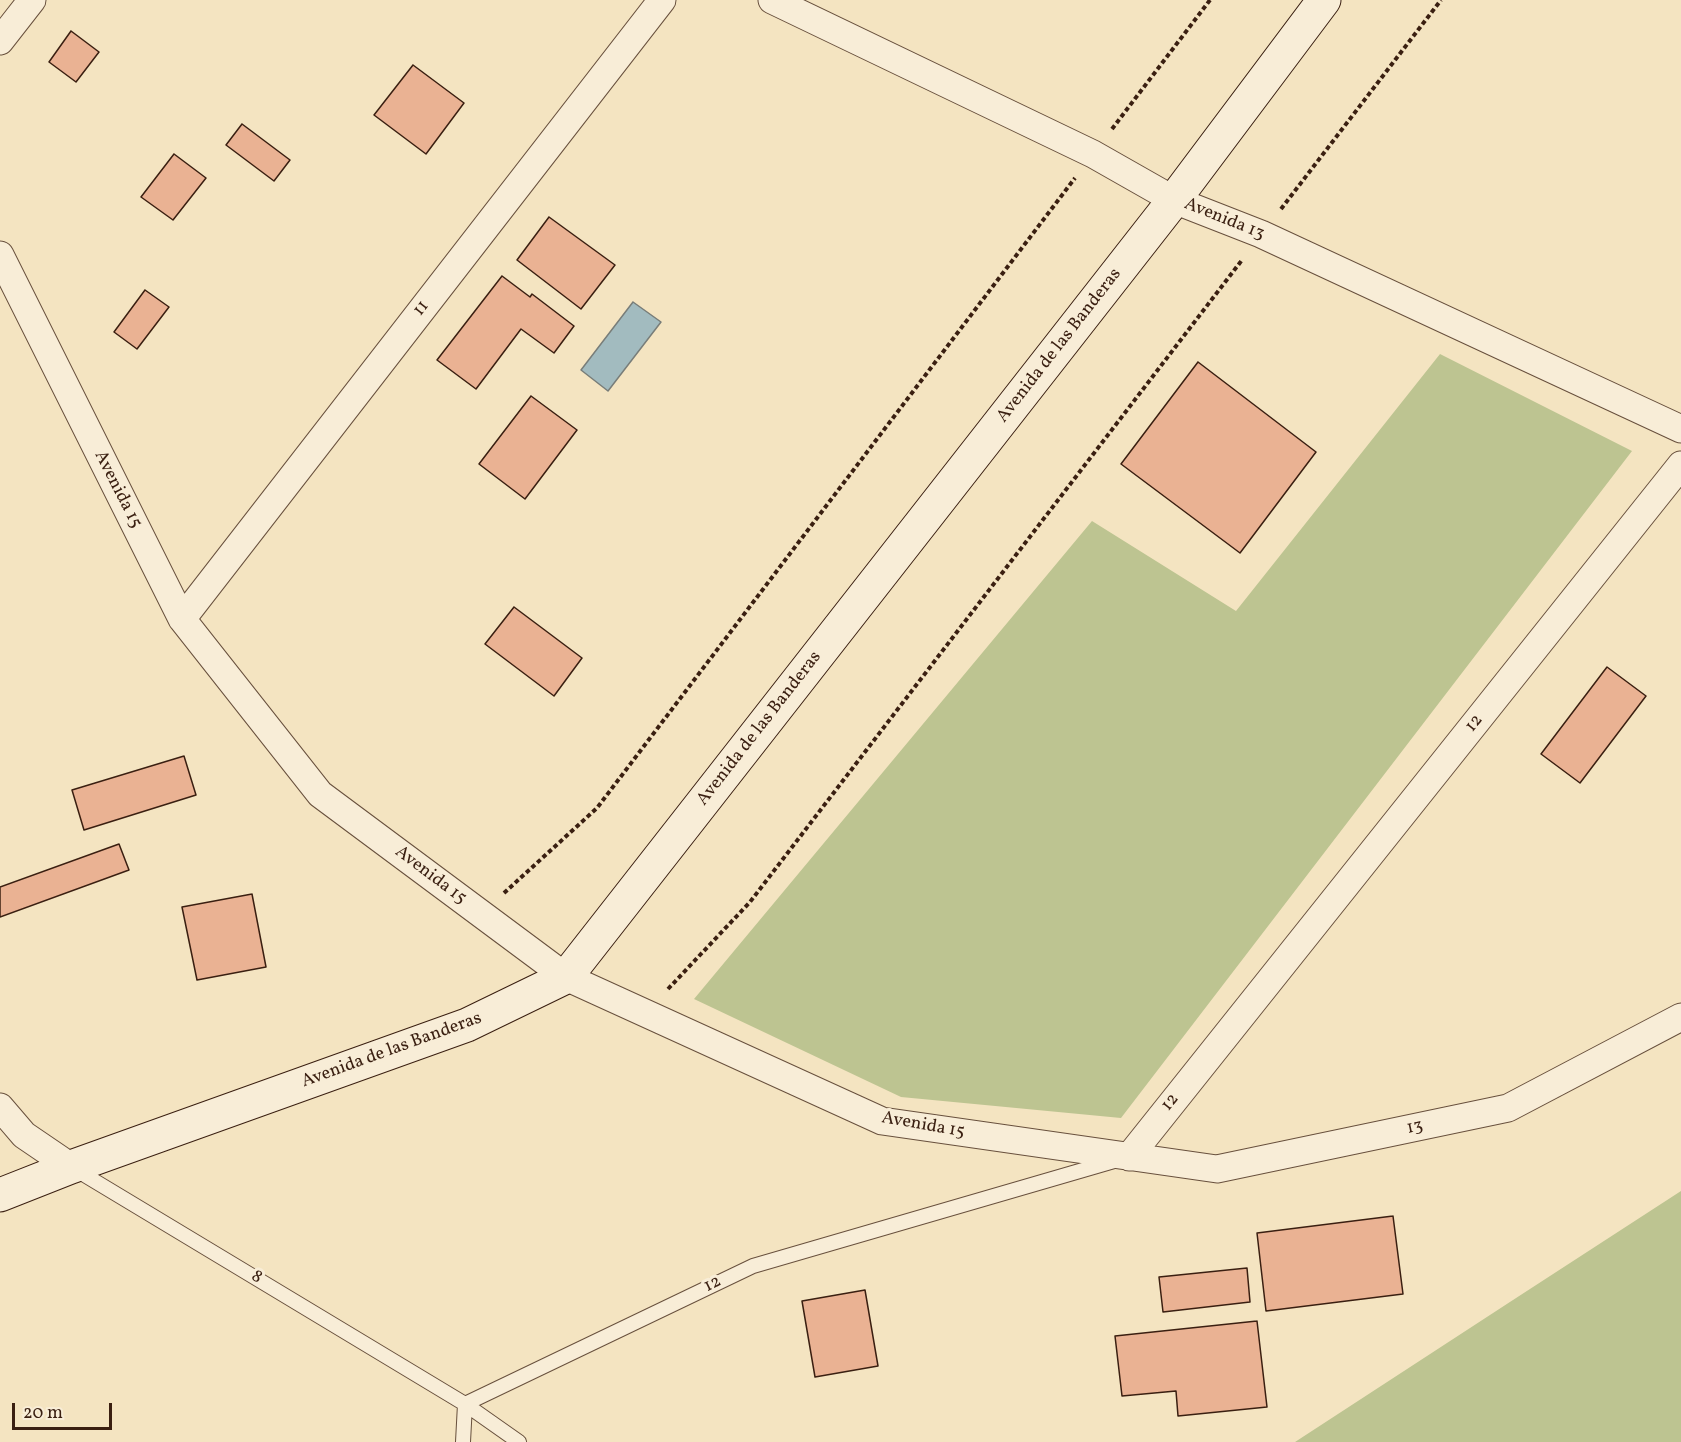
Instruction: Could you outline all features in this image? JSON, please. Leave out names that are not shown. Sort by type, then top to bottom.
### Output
[{"type":"street","points":[[0,40],[32,0]]},
{"type":"street","name":"11","points":[[182,619],[662,0]]},
{"type":"street","name":"Avenida 13","points":[[772,0],[1093,154],[1174,200],[1262,234],[1681,429]]},
{"type":"street","name":"Avenida de las Banderas","points":[[0,1195],[71,1167],[467,1025],[566,977],[1174,200],[1324,0]]},
{"type":"street","name":"Avenida 15","points":[[0,255],[182,619],[320,794],[566,977],[882,1121],[1129,1157]]},
{"type":"street","name":"12","points":[[1129,1157],[1681,465]]},
{"type":"street","name":"13","points":[[1129,1157],[1217,1169],[1508,1108],[1681,1017]]},
{"type":"street","name":"8","points":[[0,1107],[24,1135],[71,1167]]},
{"type":"lane","name":"12","points":[[465,1404],[753,1266],[1129,1157]]},
{"type":"lane","name":"8","points":[[71,1167],[465,1404],[519,1442]]},
{"type":"lane","points":[[463,1442],[465,1404]]},
{"type":"path","points":[[481,914],[597,808],[1210,0]]},
{"type":"path","points":[[645,1013],[750,902],[1442,0]]},
{"type":"green space","points":[[1440,354],[1632,451],[1121,1118],[901,1097],[694,999],[1092,521],[1236,611]]},
{"type":"green space","points":[[1681,1191],[1681,1442],[1295,1442],[1513,1300]]},
{"type":"water","points":[[633,302],[661,322],[608,391],[581,370]]},
{"type":"building","points":[[71,31],[99,52],[76,82],[49,62]]},
{"type":"building","points":[[413,65],[464,103],[426,154],[374,115]]},
{"type":"building","points":[[242,124],[290,160],[274,181],[226,145]]},
{"type":"building","points":[[174,154],[206,178],[173,220],[141,197]]},
{"type":"building","points":[[549,217],[615,265],[581,309],[517,260]]},
{"type":"building","points":[[502,276],[530,297],[532,294],[574,326],[554,353],[521,329],[476,389],[437,360]]},
{"type":"building","points":[[145,290],[169,307],[137,349],[114,332]]},
{"type":"building","points":[[1198,362],[1316,452],[1240,553],[1121,464]]},
{"type":"building","points":[[531,396],[577,430],[525,499],[479,464]]},
{"type":"building","points":[[514,607],[582,658],[554,696],[485,644]]},
{"type":"building","points":[[1607,667],[1646,696],[1580,783],[1541,754]]},
{"type":"building","points":[[184,756],[196,795],[84,830],[72,790]]},
{"type":"building","points":[[119,844],[129,870],[0,917],[0,887]]},
{"type":"building","points":[[252,894],[266,967],[197,980],[182,907]]},
{"type":"building","points":[[1393,1216],[1403,1294],[1266,1311],[1257,1233]]},
{"type":"building","points":[[1247,1268],[1250,1302],[1163,1312],[1159,1277]]},
{"type":"building","points":[[865,1290],[878,1366],[815,1377],[802,1301]]},
{"type":"building","points":[[1257,1321],[1267,1407],[1178,1416],[1176,1391],[1122,1396],[1115,1336]]}]
